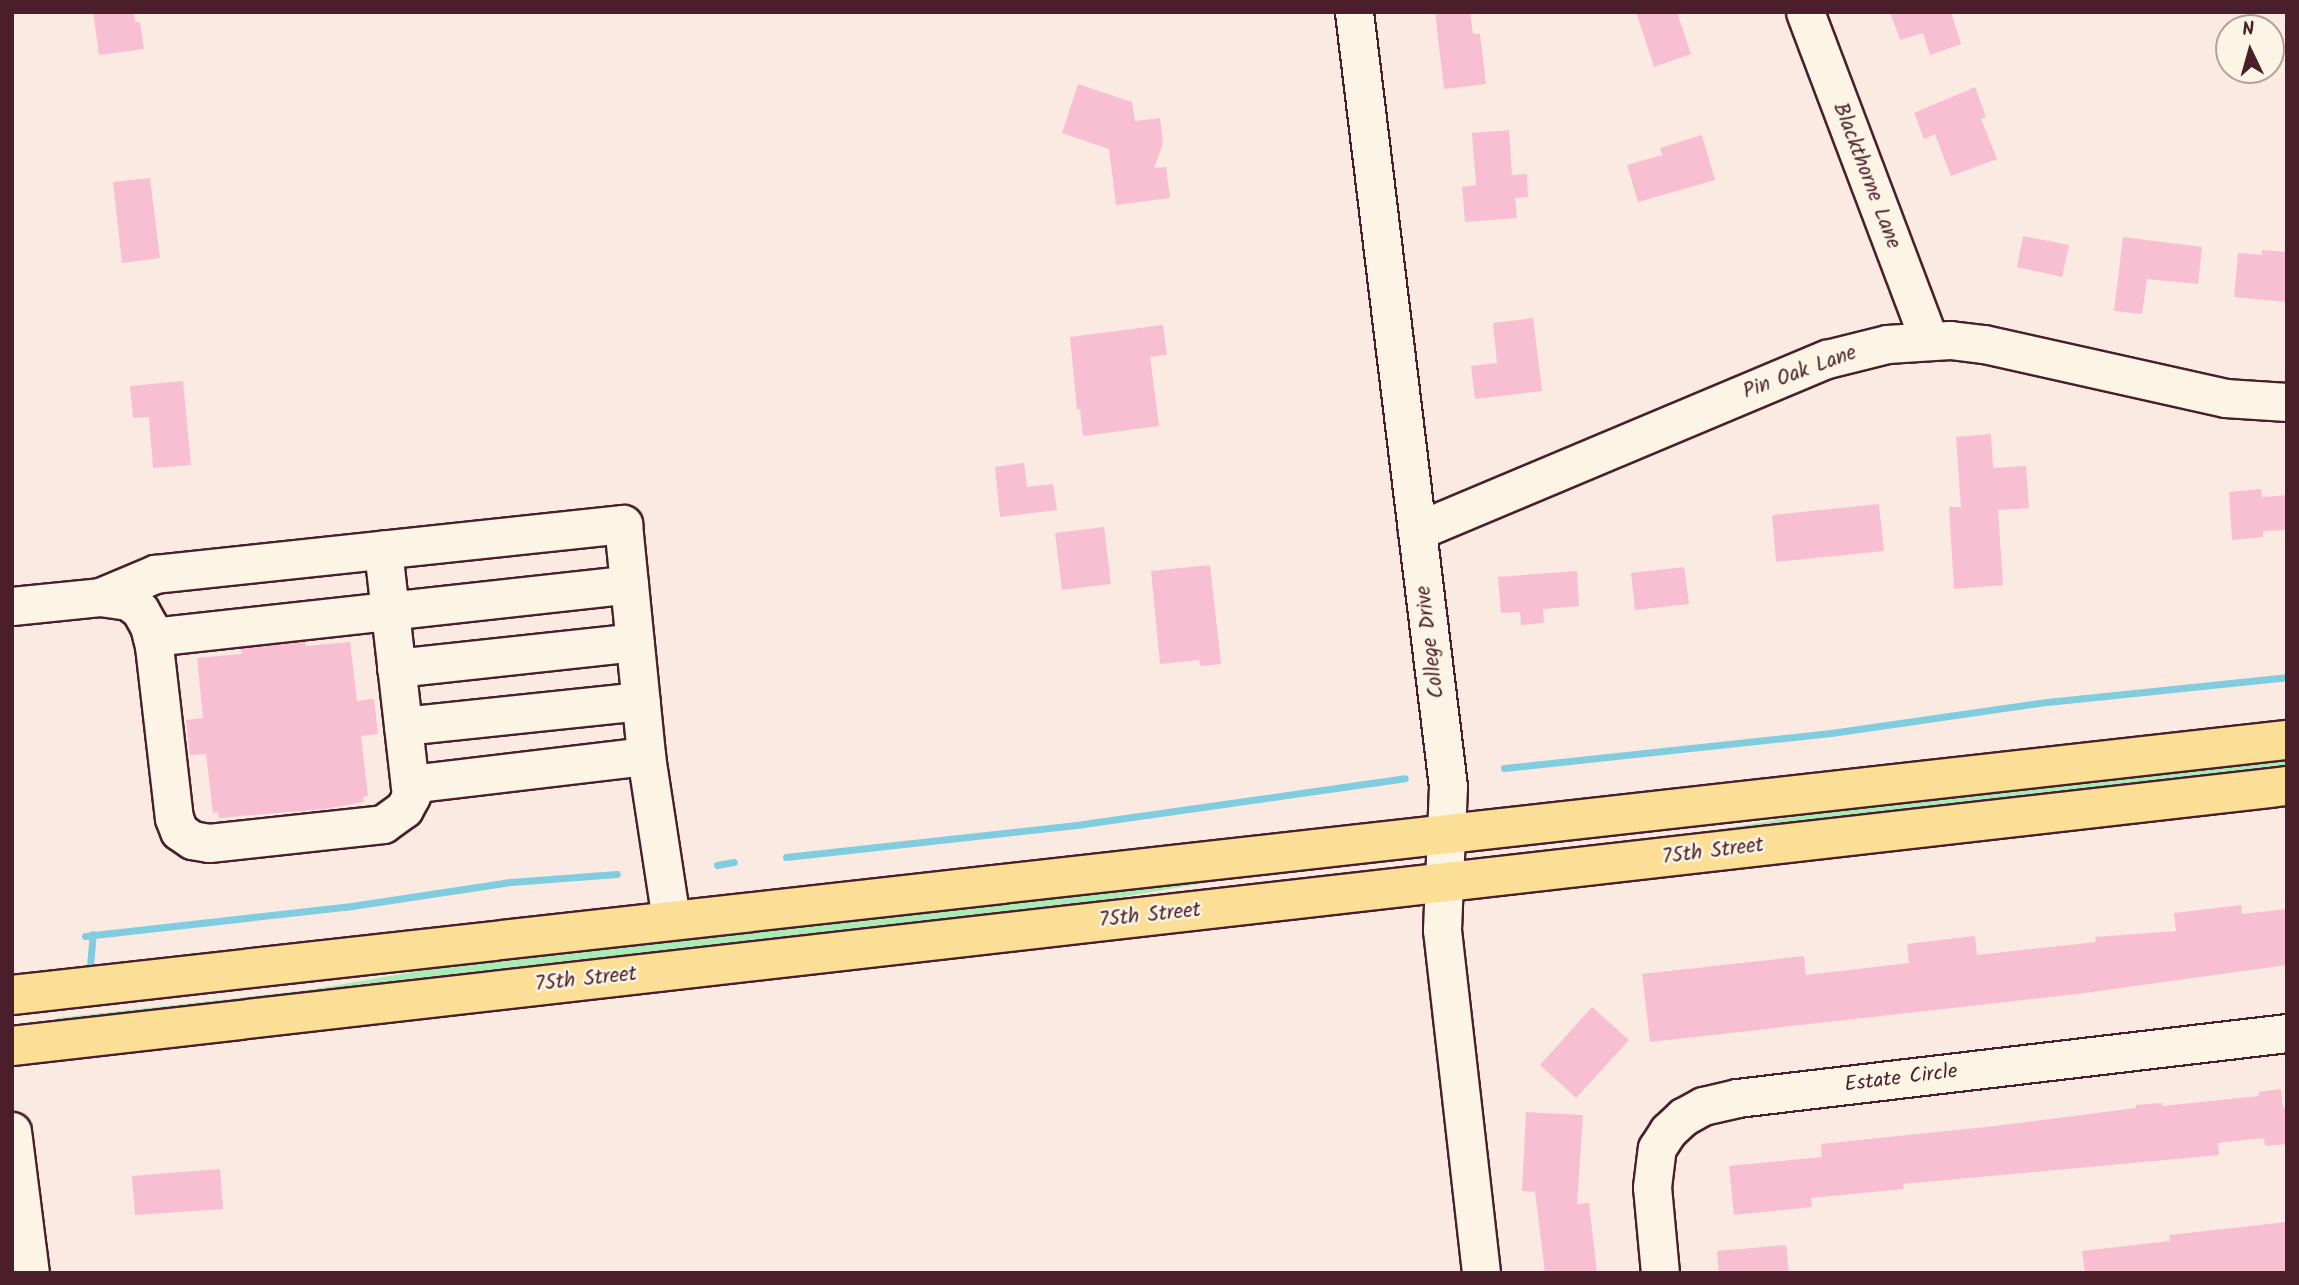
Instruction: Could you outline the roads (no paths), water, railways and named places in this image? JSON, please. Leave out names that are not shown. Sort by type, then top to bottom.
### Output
[{"type":"main road","points":[[12,995],[2287,740]]},
{"type":"main road","name":"75th Street","points":[[12,1046],[2287,786]]},
{"type":"street","name":"College Drive","points":[[1354,12],[1448,786],[1442,930],[1481,1273]]},
{"type":"street","name":"Blackthorne Lane","points":[[1805,12],[1929,340]]},
{"type":"street","name":"Pin Oak Lane","points":[[1417,531],[1827,359],[1888,344],[1929,340],[1984,344],[2225,398],[2287,402]]},
{"type":"street","points":[[100,597],[155,574],[623,524],[646,756],[671,920]]},
{"type":"street","points":[[12,606],[100,597],[128,601],[140,610],[152,637],[174,818],[179,831],[192,840],[209,843],[383,824],[404,809],[411,796],[383,550]]},
{"type":"street","points":[[152,637],[629,584]]},
{"type":"street","points":[[396,668],[635,642]]},
{"type":"street","points":[[403,726],[641,701]]},
{"type":"street","points":[[410,784],[646,756]]},
{"type":"street","name":"Estate Circle","points":[[1660,1273],[1652,1187],[1657,1148],[1668,1131],[1683,1117],[1703,1106],[1751,1096],[2287,1033]]},
{"type":"street","points":[[12,1131],[30,1273]]},
{"type":"waterway","points":[[1504,768],[1831,733],[2047,702],[2287,677]]},
{"type":"waterway","points":[[786,857],[1083,824],[1405,778]]},
{"type":"waterway","points":[[717,865],[734,862]]},
{"type":"waterway","points":[[85,936],[345,907],[511,882],[617,874]]},
{"type":"waterway","points":[[86,971],[90,966],[93,934]]}]
